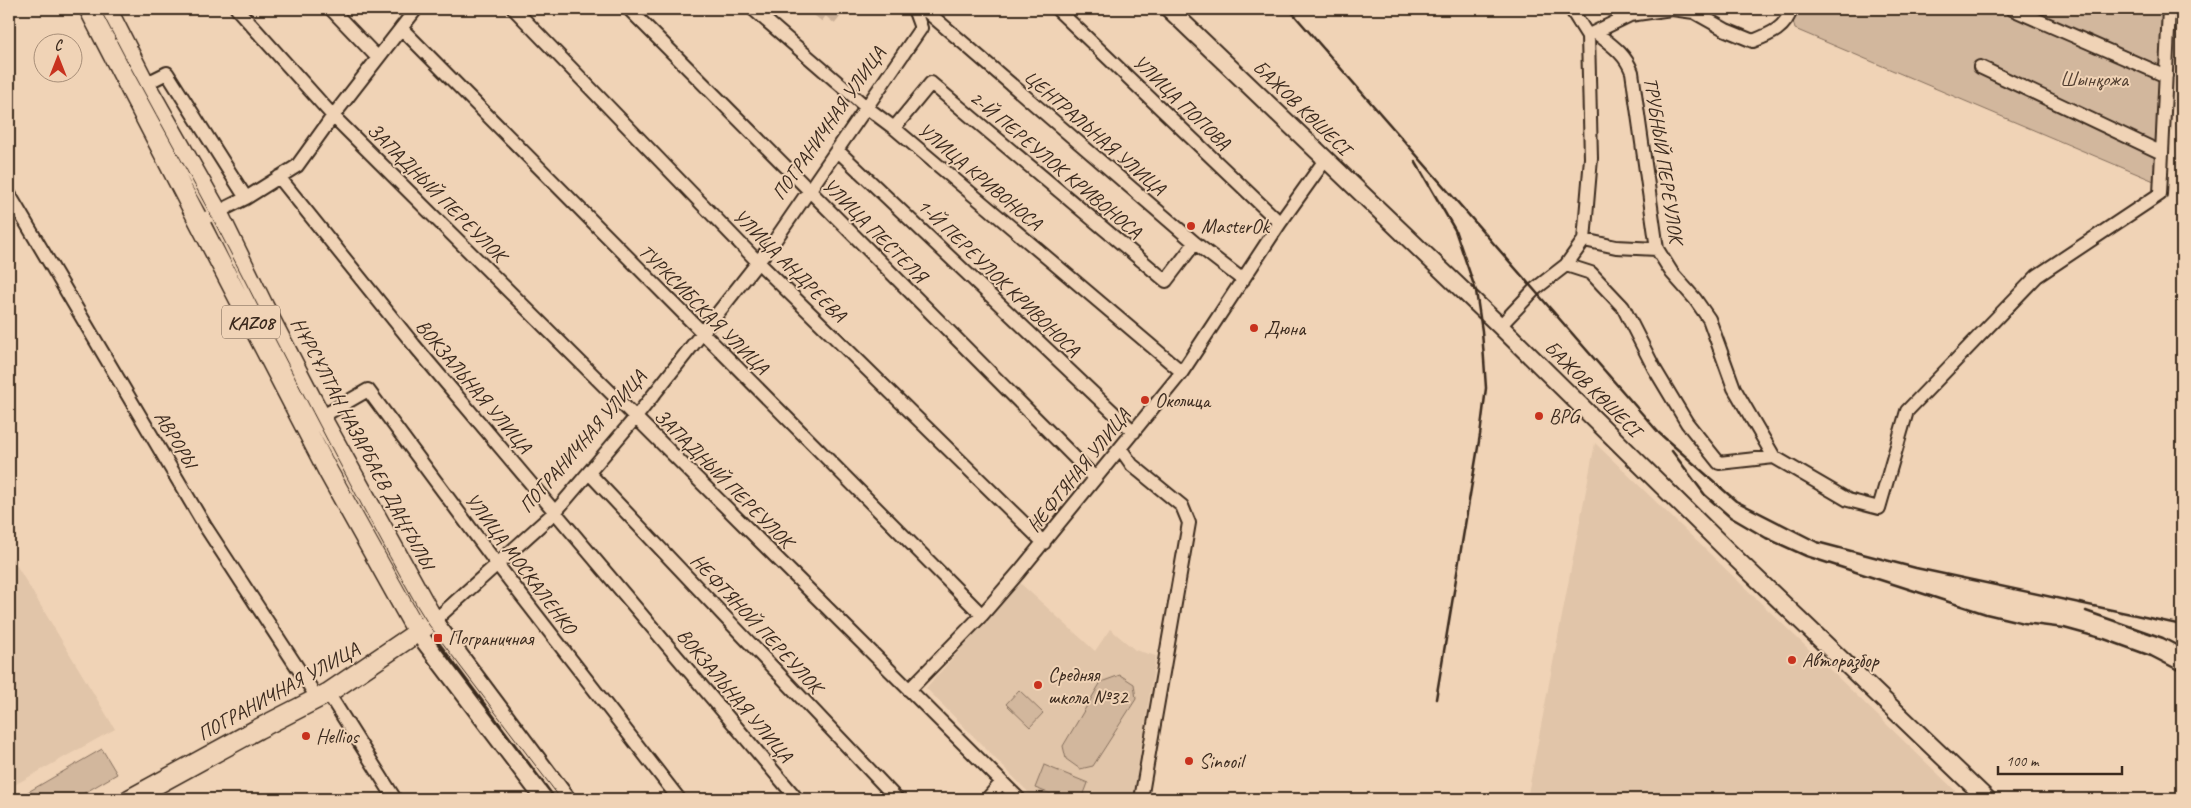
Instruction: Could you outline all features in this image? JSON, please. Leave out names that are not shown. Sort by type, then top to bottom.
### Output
[{"type":"highway","name":"НҰРСҰЛТАН НАЗАРБАЕВ ДАҢҒЫЛЫ","points":[[89,9],[329,473],[418,633]]},
{"type":"highway","name":"НҰРСҰЛТАН НАЗАРБАЕВ ДАҢҒЫЛЫ","points":[[106,9],[145,84],[218,213],[321,417],[434,621]]},
{"type":"highway","name":"ПОГРАНИЧНАЯ УЛИЦА","points":[[130,799],[323,696],[434,621]]},
{"type":"main road","name":"БАЖОВ КӨШЕСІ","points":[[1169,9],[1500,326],[1728,551],[1987,799]]},
{"type":"main road","name":"НҰРСҰЛТАН НАЗАРБАЕВ ДАҢҒЫЛЫ","points":[[434,621],[567,799]]},
{"type":"main road","name":"НҰРСҰЛТАН НАЗАРБАЕВ ДАҢҒЫЛЫ","points":[[418,633],[544,799]]},
{"type":"street","name":"ЗАПАДНЫЙ ПЕРЕУЛОК","points":[[238,9],[333,116],[1019,799]]},
{"type":"street","points":[[331,9],[378,58]]},
{"type":"street","points":[[200,221],[246,198],[298,166],[333,116],[416,9]]},
{"type":"street","name":"УЛИЦА АНДРЕЕВА","points":[[514,9],[758,261],[1044,543]]},
{"type":"street","name":"УЛИЦА ПЕСТЕЛЯ","points":[[629,9],[1095,478]]},
{"type":"street","name":"УЛИЦА КРИВОНОСА","points":[[753,9],[866,107],[894,128],[1182,372]]},
{"type":"street","name":"ПОГРАНИЧНАЯ УЛИЦА","points":[[434,621],[556,511],[636,417],[702,334],[773,242],[921,28],[914,9]]},
{"type":"street","name":"ЦЕНТРАЛЬНАЯ УЛИЦА","points":[[924,9],[1195,243],[1243,280]]},
{"type":"street","name":"УЛИЦА ПОПОВА","points":[[1057,9],[1280,223]]},
{"type":"street","points":[[1500,326],[1535,289],[1566,265],[1584,240],[1591,158],[1592,34],[1571,9]]},
{"type":"street","points":[[1592,34],[1630,15],[1672,9],[1694,12],[1726,30],[1753,40],[1778,30],[1788,19],[1791,9]]},
{"type":"street","points":[[2012,9],[2166,76]]},
{"type":"street","points":[[1566,265],[1591,273],[1623,307],[1654,368],[1682,415],[1719,463],[1774,457],[1848,500],[1879,508],[1908,411],[2037,276],[2103,234],[2160,194],[2169,9]]},
{"type":"street","name":"ТУРКСИБСКАЯ УЛИЦА","points":[[402,28],[702,334],[982,615]]},
{"type":"street","name":"ТРУБНЫЙ ПЕРЕУЛОК","points":[[1592,34],[1622,53],[1632,72],[1657,249],[1672,273],[1709,318],[1734,388],[1774,457]]},
{"type":"street","points":[[1980,67],[2162,153]]},
{"type":"street","points":[[145,84],[167,73],[246,198]]},
{"type":"street","name":"2-Й ПЕРЕУЛОК КРИВОНОСА","points":[[894,128],[931,82],[1166,281],[1195,243]]},
{"type":"street","name":"1-Й ПЕРЕУЛОК КРИВОНОСА","points":[[837,150],[1134,432]]},
{"type":"street","name":"НЕФТЯНАЯ УЛИЦА","points":[[910,690],[982,615],[1044,543],[1182,372],[1280,223],[1325,160]]},
{"type":"street","name":"ВОКЗАЛЬНАЯ УЛИЦА","points":[[279,177],[414,345],[797,799]]},
{"type":"street","name":"АВРОРЫ","points":[[9,194],[205,526],[395,799]]},
{"type":"street","points":[[1584,240],[1616,247],[1657,249]]},
{"type":"street","name":"УЛИЦА МОСКАЛЕНКО","points":[[321,417],[368,390],[497,564],[679,799]]},
{"type":"street","points":[[1120,448],[1132,465],[1182,506],[1189,524],[1141,799]]},
{"type":"street","name":"НЕФТЯНОЙ ПЕРЕУЛОК","points":[[589,473],[898,799]]},
{"type":"street","points":[[987,799],[1002,782]]},
{"type":"shaded area","points":[[1595,443],[1964,799],[1527,799]]},
{"type":"shaded area","points":[[9,553],[115,729],[9,788]]},
{"type":"shaded area","points":[[1020,583],[1095,651],[1110,629],[1135,650],[1156,656],[1133,799],[1035,799],[926,688]]},
{"type":"green space","name":"Шынқожа","points":[[1790,9],[2173,9],[2162,153],[2154,181],[1795,29]]},
{"type":"green space","points":[[1120,675],[1134,684],[1136,699],[1093,766],[1080,769],[1066,759],[1063,746],[1101,682]]},
{"type":"green space","points":[[1019,690],[1043,713],[1030,727],[1006,704]]},
{"type":"green space","points":[[102,749],[117,774],[74,799],[16,799]]},
{"type":"green space","points":[[1044,765],[1088,783],[1082,799],[1064,799],[1035,788]]},
{"type":"tunnel","points":[[816,9],[830,20],[839,9]]},
{"type":"tram line","points":[[100,9],[213,219],[338,461],[416,604],[429,625],[561,799]]},
{"type":"railway","points":[[1289,9],[1659,433],[1736,501],[1817,542],[1916,568],[2182,625]]},
{"type":"railway","points":[[1415,161],[1455,230],[1476,291],[1482,331],[1486,388],[1480,435],[1436,699]]},
{"type":"railway","points":[[1672,451],[1705,495],[1730,517],[1766,538],[1806,556],[1986,614],[2024,623],[2064,628],[2104,639],[2151,656],[2182,672]]},
{"type":"railway","points":[[2086,611],[2163,638],[2182,648]]},
{"type":"place","name":"MasterOk","points":[[1191,226]]},
{"type":"place","name":"Дюна","points":[[1254,328]]},
{"type":"place","name":"Околица","points":[[1145,400]]},
{"type":"place","name":"BPG","points":[[1539,416]]},
{"type":"place","name":"Пограничная","points":[[438,638]]},
{"type":"place","name":"Авторазбор","points":[[1792,660]]},
{"type":"place","name":"Средняя школа №32","points":[[1038,685]]},
{"type":"place","name":"Hellios","points":[[306,736]]},
{"type":"place","name":"Sinooil","points":[[1189,761]]}]
